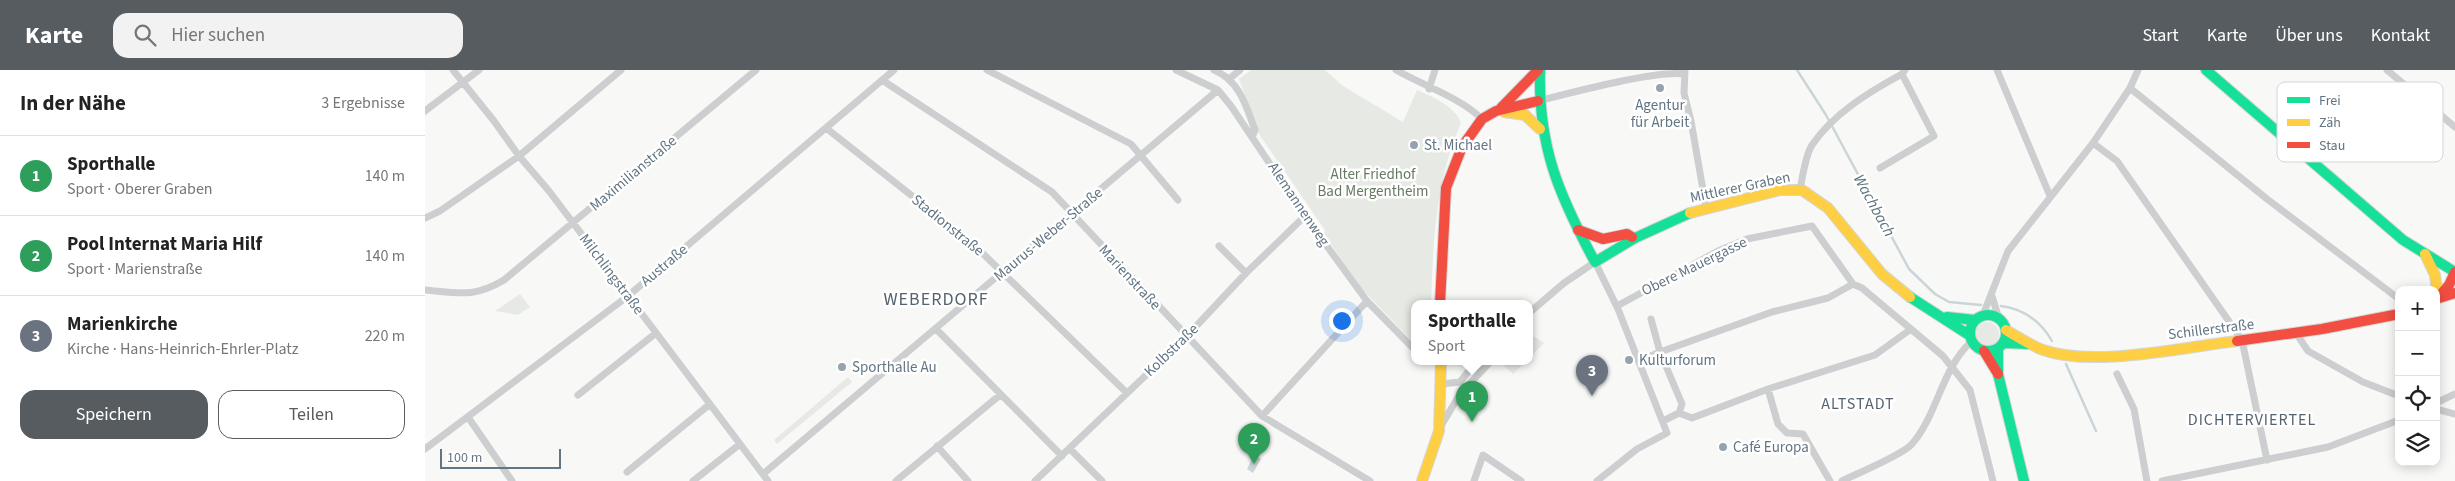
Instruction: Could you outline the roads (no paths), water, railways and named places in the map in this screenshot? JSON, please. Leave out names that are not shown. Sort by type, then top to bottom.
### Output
[{"type":"street","name":"Milchlingstraße","points":[[453,70],[495,121],[519,156],[573,223],[768,481]]},
{"type":"street","points":[[425,111],[479,70]]},
{"type":"street","points":[[425,218],[440,211],[519,156],[621,70]]},
{"type":"street","name":"Maximilianstraße","points":[[425,290],[471,294],[488,290],[504,280],[757,70]]},
{"type":"street","name":"Austraße","points":[[425,449],[628,296],[894,70]]},
{"type":"street","points":[[987,70],[1131,144],[1139,156],[1179,200]]},
{"type":"street","name":"Alemannenweg","points":[[1176,70],[1218,90],[1253,136],[1305,216],[1367,301],[1411,346]]},
{"type":"street","points":[[1214,70],[1229,79],[1239,90],[1255,130],[1253,136]]},
{"type":"street","points":[[1229,79],[1240,70]]},
{"type":"street","points":[[1395,70],[1429,89],[1456,100],[1482,119]]},
{"type":"street","points":[[1429,89],[1435,70]]},
{"type":"street","points":[[1440,300],[1446,188],[1462,147],[1482,119],[1496,111],[1513,97],[1539,70]]},
{"type":"street","points":[[1539,70],[1538,101],[1541,130],[1554,178],[1617,306],[1667,433],[1637,449],[1597,481]]},
{"type":"street","points":[[1997,70],[2050,196]]},
{"type":"street","points":[[1842,481],[1909,447],[1919,434],[1952,367],[1992,296],[2008,251],[2093,143],[2130,88],[2138,70]]},
{"type":"street","points":[[2206,70],[2277,132]]},
{"type":"street","points":[[2387,70],[2402,82]]},
{"type":"street","points":[[1496,111],[1627,80],[1684,72],[1684,93],[1691,121],[1706,207]]},
{"type":"street","points":[[1800,189],[1811,146],[1825,130],[1854,102],[1904,72],[1934,136],[1880,168]]},
{"type":"street","name":"Marienstraße","points":[[882,80],[1052,192],[1262,416],[1370,481]]},
{"type":"street","points":[[2130,88],[2267,199],[2395,296]]},
{"type":"street","name":"Maurus-Weber-Straße","points":[[763,474],[1218,90]]},
{"type":"street","points":[[1513,97],[1525,97],[1538,101]]},
{"type":"street","points":[[1496,111],[1521,113],[1531,117],[1541,130]]},
{"type":"street","points":[[2443,117],[2455,127]]},
{"type":"street","name":"Stadionstraße","points":[[826,128],[973,244],[1004,271],[1127,393]]},
{"type":"street","points":[[2093,143],[2117,161],[2242,340],[2267,460]]},
{"type":"street","points":[[2311,162],[2403,240],[2455,272],[2449,285],[2440,296]]},
{"type":"street","name":"Mittlerer Graben","points":[[1595,262],[1632,237],[1676,217],[1706,207],[1777,191],[1800,189],[1832,211],[1869,260],[1894,285],[1925,308],[1943,317],[1970,338]]},
{"type":"street","name":"Kolbstraße","points":[[1035,481],[1186,337],[1305,216]]},
{"type":"street","name":"Obere Mauergasse","points":[[1617,306],[1718,251],[1747,239],[1808,225],[1812,226],[1853,284],[1862,288],[1943,356],[1970,390],[1993,481]]},
{"type":"street","points":[[1578,230],[1603,239],[1627,234],[1632,237]]},
{"type":"street","points":[[1219,246],[1246,274]]},
{"type":"street","points":[[2425,254],[2434,270],[2438,286]]},
{"type":"street","points":[[1533,310],[1564,283],[1595,262]]},
{"type":"street","points":[[1639,361],[1773,312],[1828,298],[1853,284]]},
{"type":"street","points":[[2440,298],[2455,293]]},
{"type":"street","points":[[1992,296],[1999,319],[2006,330],[2000,346],[1998,374],[2024,481]]},
{"type":"street","points":[[1262,416],[1367,301]]},
{"type":"street","name":"Schillerstraße","points":[[2006,330],[2027,344],[2049,352],[2078,356],[2139,353],[2296,333],[2395,315]]},
{"type":"street","name":"Mittlerer Graben","points":[[1943,317],[1979,318]]},
{"type":"street","points":[[1979,318],[1999,319]]},
{"type":"street","points":[[1651,319],[1660,352],[1682,404],[1679,413],[1663,421]]},
{"type":"street","points":[[936,329],[999,395],[1062,456]]},
{"type":"street","points":[[1679,413],[1692,418],[1768,389],[1875,354],[1911,329]]},
{"type":"street","points":[[578,395],[656,333]]},
{"type":"street","points":[[2296,333],[2307,351],[2363,382],[2395,394]]},
{"type":"street","points":[[1970,338],[1983,351],[1998,374]]},
{"type":"street","name":"Schillerstraße","points":[[2000,346],[2027,344]]},
{"type":"street","points":[[1983,351],[2000,346]]},
{"type":"street","points":[[1439,365],[1441,384],[1439,431]]},
{"type":"street","points":[[1441,384],[1460,382],[1471,368],[1479,365]]},
{"type":"street","points":[[1422,481],[1439,431],[1460,394],[1484,365]]},
{"type":"street","points":[[2117,374],[2134,409],[2147,481]]},
{"type":"street","points":[[1768,389],[1778,424],[1787,433],[1803,434],[1830,481]]},
{"type":"street","points":[[2440,401],[2455,394]]},
{"type":"street","points":[[896,481],[999,395]]},
{"type":"street","points":[[627,472],[710,404]]},
{"type":"street","points":[[2440,411],[2455,414]]},
{"type":"street","points":[[468,417],[512,481]]},
{"type":"street","points":[[2163,481],[2328,446],[2396,421]]},
{"type":"street","points":[[693,481],[740,444]]},
{"type":"street","points":[[937,446],[968,481]]},
{"type":"street","points":[[1070,449],[1102,481]]},
{"type":"street","points":[[1474,481],[1483,455],[1521,481]]},
{"type":"waterway","name":"Wachbach","points":[[1797,70],[1826,115],[1909,269],[1935,294],[1949,302],[1981,305]]},
{"type":"waterway","name":"Wachbach","points":[[2001,306],[2017,310],[2037,321],[2052,341]]},
{"type":"waterway","name":"Wachbach","points":[[2066,364],[2096,431]]},
{"type":"place","name":"Agentur für Arbeit","points":[[1660,88]]},
{"type":"place","name":"St. Michael","points":[[1414,145]]},
{"type":"place","name":"Kulturforum","points":[[1629,360]]},
{"type":"place","name":"Sporthalle Au","points":[[842,367]]},
{"type":"place","name":"Marienkirche","points":[[1592,396]]},
{"type":"place","name":"Sporthalle","points":[[1472,422]]},
{"type":"place","name":"Café Europa","points":[[1723,447]]},
{"type":"place","name":"Pool Internat Maria Hilf","points":[[1254,464]]},
{"type":"district","name":"WEBERDORF","points":[[936,299]]},
{"type":"district","name":"ALTSTADT","points":[[1858,403]]},
{"type":"district","name":"DICHTERVIERTEL","points":[[2252,419]]},
{"type":"park label","name":"Alter Friedhof Bad Mergentheim","points":[[1373,182]]}]
